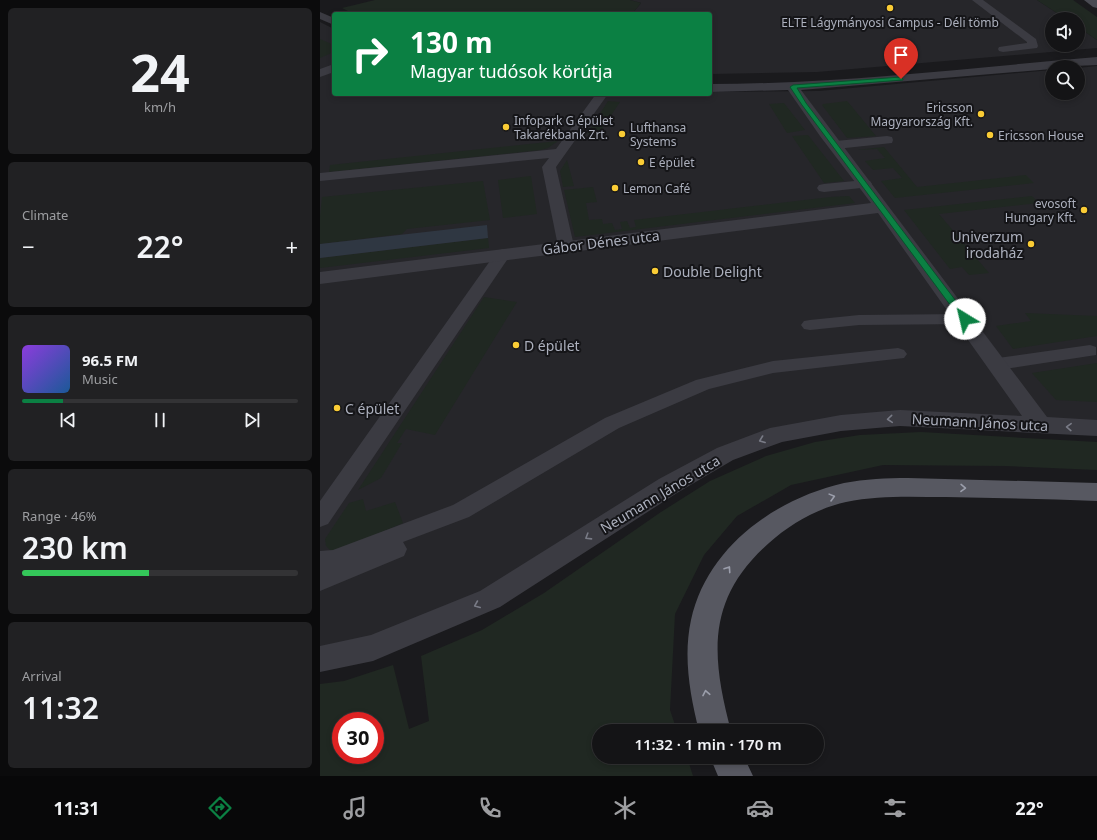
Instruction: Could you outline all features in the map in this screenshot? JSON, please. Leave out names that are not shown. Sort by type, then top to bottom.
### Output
[{"type":"main road","points":[[713,724],[703,676],[702,646],[707,612],[718,583],[737,555],[758,535],[784,516],[816,501],[845,493],[880,489],[1017,488],[1097,492]]},
{"type":"main road","points":[[730,764],[736,776]]},
{"type":"street","points":[[1089,0],[1097,6]]},
{"type":"street","points":[[320,15],[332,21]]},
{"type":"street","points":[[712,88],[793,87],[1097,61]]},
{"type":"street","points":[[320,73],[332,69]]},
{"type":"street","points":[[793,87],[804,104],[998,364],[1041,426]]},
{"type":"street","name":"Gábor Dénes utca","points":[[320,278],[882,207]]},
{"type":"street","name":"Neumann János utca","points":[[320,659],[373,648],[490,599],[668,486],[725,454],[778,434],[841,423],[900,418],[1097,428]]},
{"type":"lane","points":[[977,0],[1032,41],[1033,46],[1003,49]]},
{"type":"lane","points":[[1021,47],[1044,66]]},
{"type":"lane","points":[[566,246],[549,167],[601,96]]},
{"type":"lane","points":[[836,146],[887,140]]},
{"type":"lane","points":[[320,177],[560,153]]},
{"type":"lane","points":[[824,188],[865,184]]},
{"type":"lane","points":[[320,518],[503,254]]},
{"type":"lane","points":[[810,325],[859,320],[965,319]]},
{"type":"lane","points":[[998,364],[1090,351]]},
{"type":"lane","points":[[320,561],[334,560],[461,511],[612,423],[703,384],[773,368],[898,354]]},
{"type":"lane","points":[[320,581],[413,542]]},
{"type":"shaded area","points":[[375,0],[630,0],[641,3],[634,12],[350,12],[342,8]]},
{"type":"shaded area","points":[[630,0],[1037,0],[1055,12],[1045,12],[1045,52],[1050,52],[817,72],[712,74],[712,12],[634,12],[641,3]]},
{"type":"shaded area","points":[[1037,0],[1073,0],[1097,17],[1097,40],[1085,32],[1085,12],[1055,12]]},
{"type":"shaded area","points":[[320,22],[332,28],[332,96],[712,96],[712,92],[819,91],[1045,71],[1045,100],[1085,100],[1085,67],[1097,66],[1097,422],[923,415],[765,433],[495,591],[352,647],[320,651]]},
{"type":"shaded area","points":[[1085,32],[1097,40],[1097,48],[1085,49]]},
{"type":"shaded area","points":[[320,39],[332,44],[332,53],[320,58]]},
{"type":"shaded area","points":[[608,101],[620,102],[598,135],[587,134]]},
{"type":"shaded area","points":[[847,101],[876,136],[847,138],[822,105]]},
{"type":"shaded area","points":[[784,103],[805,130],[787,133],[769,104]]},
{"type":"shaded area","points":[[808,135],[844,181],[824,183],[792,136]]},
{"type":"shaded area","points":[[558,141],[548,148],[541,150],[329,172],[330,165]]},
{"type":"shaded area","points":[[884,147],[917,187],[1026,175],[1034,183],[895,198],[881,181],[902,178],[893,168],[873,170],[865,161],[885,158],[877,149],[856,150]]},
{"type":"shaded area","points":[[567,160],[574,186],[563,187],[560,171]]},
{"type":"shaded area","points":[[531,176],[537,214],[503,218],[498,180]]},
{"type":"shaded area","points":[[483,181],[490,220],[407,229],[402,234],[320,244],[322,197]]},
{"type":"shaded area","points":[[593,187],[597,202],[586,203],[589,220],[602,219],[603,224],[612,223],[615,230],[622,229],[620,222],[627,221],[630,228],[636,227],[634,220],[830,197],[849,196],[855,203],[575,237],[564,190]]},
{"type":"shaded area","points":[[1032,196],[1039,203],[939,214],[989,273],[969,275],[962,267],[950,269],[904,210]]},
{"type":"shaded area","points":[[487,225],[488,238],[320,258],[320,244]]},
{"type":"shaded area","points":[[488,238],[489,248],[320,268],[320,258]]},
{"type":"shaded area","points":[[484,297],[517,302],[435,435],[406,429],[397,443],[402,443],[381,478],[358,490]]},
{"type":"shaded area","points":[[1025,313],[1097,316],[1097,336],[1013,349],[996,326],[1031,321]]},
{"type":"shaded area","points":[[1097,363],[1097,402],[1056,400],[1032,373]]},
{"type":"shaded area","points":[[921,432],[1097,442],[1097,470],[1005,466],[883,465],[791,485],[737,516],[704,555],[675,614],[670,710],[675,724],[592,724],[592,764],[689,764],[693,776],[320,776],[320,684],[344,681],[393,665],[409,729],[429,721],[421,656],[482,630],[544,593],[661,512],[710,481],[766,456],[815,442],[860,435]]},
{"type":"shaded area","points":[[363,499],[366,511],[395,502],[403,523],[339,550],[331,551],[326,546],[325,539],[349,503]]},
{"type":"place","name":"ELTE Lágymányosi Campus - Déli tömb","points":[[890,8]]},
{"type":"place","name":"Ericsson Magyarország Kft.","points":[[981,114]]},
{"type":"place","name":"Infopark G épület Takarékbank Zrt.","points":[[506,127]]},
{"type":"place","name":"Lufthansa Systems","points":[[622,134]]},
{"type":"place","name":"Ericsson House","points":[[990,135]]},
{"type":"place","name":"E épület","points":[[641,162]]},
{"type":"place","name":"Lemon Café","points":[[615,188]]},
{"type":"place","name":"evosoft Hungary Kft.","points":[[1084,210]]},
{"type":"place","name":"Univerzum irodaház","points":[[1031,244]]},
{"type":"place","name":"Double Delight","points":[[655,271]]},
{"type":"place","name":"D épület","points":[[516,345]]},
{"type":"place","name":"C épület","points":[[337,408]]},
{"type":"route","points":[[901,79],[793,87],[804,104],[874,195],[965,319]]}]
